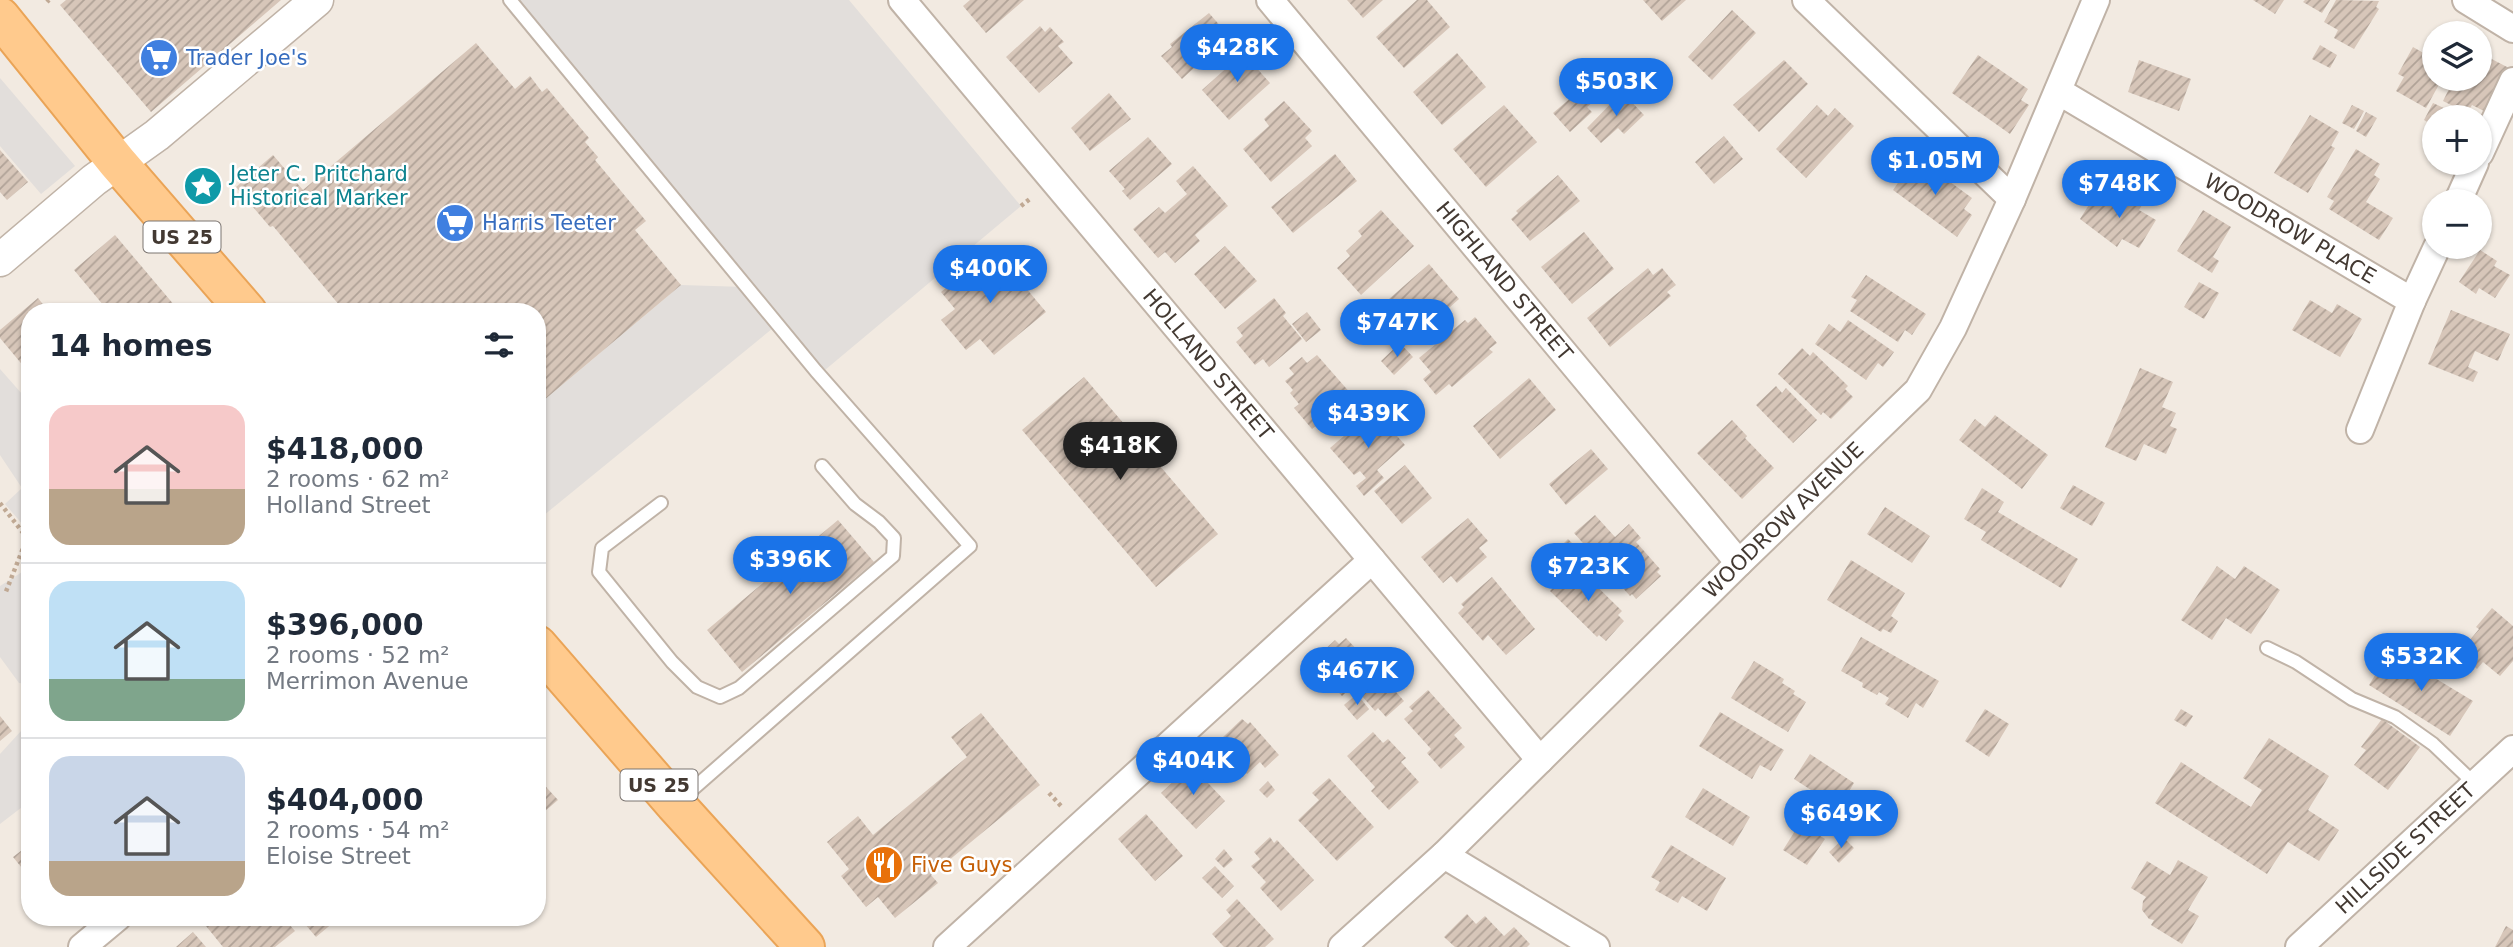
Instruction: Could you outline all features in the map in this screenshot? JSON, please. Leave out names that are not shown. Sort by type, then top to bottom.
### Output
[{"type":"main road","name":"US 25","points":[[0,18],[117,162],[239,303]]},
{"type":"main road","name":"US 25","points":[[546,655],[675,804],[806,947]]},
{"type":"street","points":[[0,260],[117,162],[157,135],[317,0]]},
{"type":"street","name":"HOLLAND STREET","points":[[902,0],[1540,760]]},
{"type":"street","name":"HIGHLAND STREET","points":[[1270,0],[1739,563]]},
{"type":"street","points":[[1806,0],[2012,199]]},
{"type":"street","name":"WOODROW AVENUE","points":[[1342,947],[1444,855],[1918,390],[1953,328],[2012,199],[2096,0]]},
{"type":"street","points":[[2466,0],[2513,29]]},
{"type":"street","points":[[2492,127],[2513,81]]},
{"type":"street","name":"WOODROW PLACE","points":[[2058,91],[2412,301]]},
{"type":"street","points":[[2360,430],[2431,259]]},
{"type":"street","points":[[947,947],[1372,560]]},
{"type":"street","name":"HILLSIDE STREET","points":[[2299,947],[2513,749]]},
{"type":"street","points":[[1444,855],[1596,947]]},
{"type":"street","points":[[82,947],[107,926]]},
{"type":"lane","points":[[510,0],[808,362],[970,546],[675,804]]},
{"type":"lane","points":[[661,503],[602,548],[598,572],[672,662],[697,687],[720,696],[740,688],[893,556],[894,538],[879,522],[855,504],[822,466]]},
{"type":"lane","points":[[2267,648],[2296,662],[2352,699],[2395,717],[2433,744],[2475,784]]},
{"type":"path","points":[[0,503],[21,530]]},
{"type":"path","points":[[5,594],[21,553]]},
{"type":"shaded area","points":[[510,0],[849,0],[1021,206],[819,375],[778,324],[546,513],[546,398],[681,285],[745,287]]},
{"type":"shaded area","points":[[0,78],[75,166],[41,194],[0,146]]},
{"type":"shaded area","points":[[0,369],[21,393],[21,486],[0,455]]},
{"type":"shaded area","points":[[21,489],[21,523],[5,504]]},
{"type":"shaded area","points":[[21,573],[21,683],[0,657],[0,586]]},
{"type":"shaded area","points":[[21,731],[21,808],[0,824],[0,754]]},
{"type":"building","name":"Trader Joe's","points":[[66,0],[281,0],[151,112],[60,5]]},
{"type":"building","points":[[970,0],[1024,0],[986,33],[963,6]]},
{"type":"building","points":[[1347,0],[1383,0],[1363,18]]},
{"type":"building","points":[[1417,0],[1427,0],[1450,27],[1404,68],[1376,37]]},
{"type":"building","points":[[1643,0],[1686,0],[1662,21]]},
{"type":"building","points":[[2253,0],[2284,0],[2275,14]]},
{"type":"building","points":[[2330,0],[2322,13],[2303,2]]},
{"type":"building","points":[[2336,0],[2379,1],[2376,7],[2379,9],[2354,49],[2334,38],[2338,30],[2324,22]]},
{"type":"building","points":[[1732,10],[1756,33],[1712,80],[1688,57]]},
{"type":"building","points":[[1209,13],[1229,36],[1182,79],[1161,56],[1172,47],[1170,44]]},
{"type":"building","points":[[1040,26],[1045,32],[1050,27],[1064,42],[1058,46],[1073,63],[1039,93],[1006,57]]},
{"type":"building","name":"Harris Teeter","points":[[476,43],[515,89],[530,76],[542,92],[547,88],[589,138],[585,142],[598,157],[595,160],[646,221],[635,230],[681,285],[546,398],[546,303],[337,303],[273,226],[270,227],[236,187],[273,155],[303,190]]},
{"type":"building","points":[[1244,45],[1257,60],[1253,64],[1270,83],[1229,120],[1202,90],[1232,63],[1229,59]]},
{"type":"building","points":[[2320,45],[2337,55],[2330,68],[2312,59]]},
{"type":"building","points":[[2413,47],[2422,52],[2422,91],[2435,91],[2428,105],[2422,106],[2396,91],[2404,77],[2398,74]]},
{"type":"building","points":[[1457,53],[1486,87],[1442,125],[1413,92]]},
{"type":"building","points":[[1978,55],[2028,89],[2021,100],[2029,105],[2010,134],[1952,93]]},
{"type":"building","points":[[2492,59],[2509,68],[2490,105],[2451,105],[2443,101],[2448,91],[2492,91]]},
{"type":"building","points":[[1784,60],[1808,84],[1759,132],[1733,105]]},
{"type":"building","points":[[2139,60],[2191,79],[2179,111],[2128,92]]},
{"type":"building","points":[[1585,77],[1601,95],[1587,107],[1592,112],[1570,132],[1553,113],[1573,96],[1569,91]]},
{"type":"building","points":[[1622,92],[1644,115],[1624,134],[1618,128],[1601,143],[1587,128]]},
{"type":"building","points":[[1109,93],[1131,119],[1090,151],[1071,128]]},
{"type":"building","points":[[1284,101],[1312,131],[1305,138],[1312,146],[1271,182],[1243,149],[1269,126],[1264,119]]},
{"type":"building","points":[[1504,105],[1537,142],[1486,187],[1453,149]]},
{"type":"building","points":[[1817,105],[1828,116],[1835,108],[1854,126],[1806,178],[1776,149]]},
{"type":"building","points":[[2352,105],[2364,111],[2354,129],[2342,123]]},
{"type":"building","points":[[2366,112],[2377,118],[2366,137],[2356,131]]},
{"type":"building","points":[[2310,115],[2339,132],[2331,146],[2335,148],[2308,193],[2274,173]]},
{"type":"building","points":[[1724,136],[1743,159],[1714,184],[1695,162]]},
{"type":"building","points":[[1148,137],[1172,164],[1130,200],[1122,191],[1125,189],[1109,171]]},
{"type":"building","points":[[2356,149],[2380,164],[2374,175],[2380,179],[2366,202],[2393,218],[2379,240],[2329,209],[2334,201],[2327,197]]},
{"type":"building","points":[[0,150],[28,182],[7,200],[0,192]]},
{"type":"building","points":[[1335,154],[1357,181],[1293,233],[1271,207]]},
{"type":"building","points":[[1916,157],[1972,198],[1964,209],[1972,215],[1957,237],[1893,190]]},
{"type":"building","points":[[1193,166],[1228,206],[1195,235],[1200,241],[1175,263],[1165,252],[1158,258],[1133,229],[1159,207],[1165,213],[1187,194],[1176,181]]},
{"type":"building","points":[[208,167],[222,183],[214,190],[200,174]]},
{"type":"building","points":[[1558,175],[1580,201],[1530,241],[1511,219],[1518,213],[1516,211]]},
{"type":"building","points":[[2124,194],[2142,205],[2139,210],[2156,220],[2139,248],[2122,239],[2117,247],[2080,219],[2092,200]]},
{"type":"building","points":[[1381,210],[1414,246],[1361,295],[1337,268],[1350,256],[1346,251],[1362,236],[1358,231]]},
{"type":"building","points":[[2203,210],[2231,227],[2213,257],[2219,261],[2212,273],[2177,251]]},
{"type":"building","points":[[1584,232],[1614,269],[1572,304],[1541,267]]},
{"type":"building","points":[[115,235],[172,303],[102,303],[74,270]]},
{"type":"building","points":[[1225,246],[1257,281],[1225,309],[1194,274]]},
{"type":"building","points":[[993,249],[1046,312],[994,355],[980,339],[966,350],[941,320],[955,309],[941,292]]},
{"type":"building","points":[[2492,258],[2497,261],[2494,266],[2510,275],[2495,298],[2479,288],[2476,294],[2459,282],[2474,259]]},
{"type":"building","points":[[1429,264],[1459,299],[1412,341],[1381,306]]},
{"type":"building","points":[[1648,268],[1653,275],[1662,268],[1676,285],[1667,292],[1671,296],[1610,347],[1587,318]]},
{"type":"building","points":[[1866,275],[1926,314],[1912,335],[1905,330],[1898,342],[1850,311],[1857,300],[1851,297]]},
{"type":"building","points":[[2199,282],[2219,293],[2204,319],[2184,307]]},
{"type":"building","points":[[1274,298],[1286,313],[1283,316],[1302,339],[1269,367],[1263,359],[1255,365],[1236,342],[1243,336],[1237,328]]},
{"type":"building","points":[[2310,300],[2332,313],[2337,304],[2362,319],[2340,357],[2292,330]]},
{"type":"building","points":[[2451,310],[2510,334],[2498,361],[2475,351],[2468,367],[2478,372],[2473,382],[2428,364]]},
{"type":"building","points":[[21,312],[21,363],[0,338],[0,330]]},
{"type":"building","points":[[1307,312],[1321,330],[1306,342],[1292,324]]},
{"type":"building","points":[[1475,317],[1497,343],[1489,349],[1493,352],[1452,387],[1449,384],[1436,395],[1423,379],[1431,372],[1419,358],[1465,320],[1468,323]]},
{"type":"building","points":[[1848,320],[1894,352],[1883,367],[1878,363],[1866,380],[1815,344],[1829,324],[1840,332]]},
{"type":"building","points":[[1400,343],[1413,357],[1394,375],[1381,361]]},
{"type":"building","points":[[1802,348],[1810,356],[1813,352],[1848,386],[1845,389],[1853,397],[1831,419],[1823,412],[1821,415],[1778,374]]},
{"type":"building","points":[[1317,355],[1352,395],[1312,429],[1294,408],[1299,404],[1290,393],[1293,390],[1285,381],[1294,374],[1289,368],[1302,357],[1307,363]]},
{"type":"building","points":[[2140,368],[2173,382],[2162,407],[2176,413],[2170,426],[2177,429],[2166,454],[2144,444],[2136,461],[2105,447]]},
{"type":"building","points":[[1084,377],[1218,534],[1156,587],[1022,430]]},
{"type":"building","points":[[1529,378],[1556,410],[1500,459],[1473,426]]},
{"type":"building","points":[[1776,386],[1782,393],[1786,388],[1817,420],[1793,443],[1756,405]]},
{"type":"building","points":[[1374,410],[1405,445],[1377,470],[1384,478],[1364,496],[1356,486],[1366,478],[1360,471],[1354,475],[1330,448]]},
{"type":"building","points":[[1995,415],[2048,455],[2022,489],[1959,440],[1975,419],[1985,427]]},
{"type":"building","points":[[1732,420],[1774,468],[1742,499],[1697,453]]},
{"type":"building","points":[[1591,449],[1608,469],[1566,505],[1549,484]]},
{"type":"building","points":[[1405,465],[1432,498],[1402,524],[1374,491]]},
{"type":"building","points":[[2073,485],[2105,503],[2092,526],[2060,508]]},
{"type":"building","points":[[1982,488],[2004,502],[1998,512],[2078,559],[2061,588],[1981,540],[1986,532],[1964,519]]},
{"type":"building","points":[[1885,507],[1930,536],[1912,563],[1867,534]]},
{"type":"building","points":[[1595,515],[1615,537],[1629,524],[1641,538],[1636,542],[1660,569],[1657,572],[1661,576],[1636,599],[1632,594],[1630,596],[1574,533]]},
{"type":"building","points":[[1468,518],[1488,541],[1479,548],[1487,557],[1457,583],[1451,576],[1443,583],[1421,557]]},
{"type":"building","points":[[838,520],[874,562],[742,672],[707,630]]},
{"type":"building","points":[[1568,539],[1582,553],[1572,564],[1557,550]]},
{"type":"building","points":[[1851,560],[1905,593],[1891,616],[1898,621],[1891,633],[1883,629],[1881,632],[1827,600]]},
{"type":"building","points":[[1575,565],[1622,611],[1618,615],[1624,621],[1606,641],[1599,635],[1597,637],[1550,591]]},
{"type":"building","points":[[2217,566],[2235,579],[2244,566],[2280,590],[2251,634],[2226,618],[2212,640],[2181,620]]},
{"type":"building","points":[[1492,577],[1535,629],[1506,655],[1488,635],[1483,641],[1458,613],[1464,607],[1461,604]]},
{"type":"building","points":[[2492,608],[2513,626],[2513,661],[2500,676],[2483,662],[2477,669],[2459,653]]},
{"type":"building","points":[[1861,637],[1939,681],[1923,708],[1916,703],[1908,718],[1885,704],[1889,698],[1862,687],[1863,683],[1841,671]]},
{"type":"building","points":[[1346,638],[1373,667],[1342,696],[1315,667],[1323,659],[1319,655],[1335,640],[1339,644]]},
{"type":"building","points":[[2390,651],[2473,701],[2450,736],[2369,685]]},
{"type":"building","points":[[1754,661],[1784,679],[1782,683],[1806,702],[1788,732],[1731,698]]},
{"type":"building","points":[[1382,676],[1404,701],[1386,717],[1378,708],[1375,711],[1361,695]]},
{"type":"building","points":[[1428,690],[1462,728],[1454,735],[1465,747],[1441,769],[1427,753],[1431,749],[1404,719],[1413,711],[1409,707]]},
{"type":"building","points":[[1357,694],[1369,709],[1357,720],[1344,705]]},
{"type":"building","points":[[1985,709],[2009,724],[1989,757],[1965,741]]},
{"type":"building","points":[[2181,709],[2193,716],[2186,727],[2174,720]]},
{"type":"building","points":[[1720,712],[1784,750],[1771,771],[1760,765],[1752,779],[1699,746]]},
{"type":"building","points":[[981,713],[1040,785],[931,875],[938,883],[895,918],[878,897],[866,907],[841,876],[849,869],[827,842],[858,816],[873,835],[967,757],[951,737]]},
{"type":"building","points":[[0,716],[12,731],[0,741]]},
{"type":"building","points":[[1242,719],[1248,724],[1250,722],[1279,755],[1265,768],[1260,762],[1247,774],[1223,748],[1228,743],[1223,737]]},
{"type":"building","points":[[2382,719],[2420,747],[2388,790],[2354,765],[2366,750],[2361,747]]},
{"type":"building","points":[[1373,732],[1383,743],[1388,739],[1406,758],[1401,762],[1419,782],[1389,810],[1371,791],[1375,787],[1347,756]]},
{"type":"building","points":[[2269,738],[2329,776],[2308,810],[2339,830],[2319,861],[2288,842],[2267,874],[2155,803],[2181,762],[2251,807],[2262,790],[2243,778]]},
{"type":"building","points":[[1810,754],[1854,783],[1839,808],[1794,779]]},
{"type":"building","points":[[1191,765],[1225,801],[1196,829],[1161,793]]},
{"type":"building","points":[[1329,778],[1374,827],[1337,861],[1298,820],[1319,800],[1312,793]]},
{"type":"building","points":[[1268,781],[1275,790],[1267,798],[1259,790]]},
{"type":"building","points":[[546,787],[558,800],[546,810]]},
{"type":"building","points":[[1703,788],[1750,817],[1733,846],[1685,817]]},
{"type":"building","points":[[1146,814],[1183,856],[1155,881],[1118,839]]},
{"type":"building","points":[[1800,823],[1825,839],[1807,865],[1783,850]]},
{"type":"building","points":[[1270,837],[1274,843],[1277,840],[1314,880],[1281,911],[1260,888],[1266,882],[1251,866],[1260,859],[1254,852]]},
{"type":"building","points":[[1844,838],[1854,848],[1839,863],[1829,852]]},
{"type":"building","points":[[1671,845],[1726,878],[1707,911],[1682,896],[1678,903],[1655,890],[1660,882],[1651,877]]},
{"type":"building","points":[[1224,849],[1233,860],[1224,868],[1215,859]]},
{"type":"building","points":[[21,851],[21,867],[13,857]]},
{"type":"building","points":[[2178,860],[2208,877],[2188,910],[2199,916],[2182,944],[2151,925],[2154,920],[2149,919],[2142,910],[2146,897],[2131,888],[2147,861],[2170,875]]},
{"type":"building","points":[[1215,866],[1234,886],[1222,898],[1202,878]]},
{"type":"building","points":[[1237,899],[1274,939],[1265,947],[1224,947],[1212,934],[1231,916],[1226,910]]},
{"type":"building","points":[[1467,914],[1476,924],[1485,916],[1504,936],[1514,927],[1530,944],[1527,947],[1455,947],[1444,937]]},
{"type":"building","points":[[206,926],[291,926],[295,931],[275,947],[223,947]]},
{"type":"building","points":[[307,926],[329,926],[316,937]]},
{"type":"building","points":[[2506,926],[2513,930],[2513,947],[2495,947]]},
{"type":"building","points":[[193,932],[206,947],[176,947]]},
{"type":"place","name":"Trader Joe's","points":[[159,58]]},
{"type":"place","name":"Jeter C. Pritchard Historical Marker","points":[[203,186]]},
{"type":"place","name":"Harris Teeter","points":[[455,223]]},
{"type":"place","name":"Five Guys","points":[[884,865]]}]
